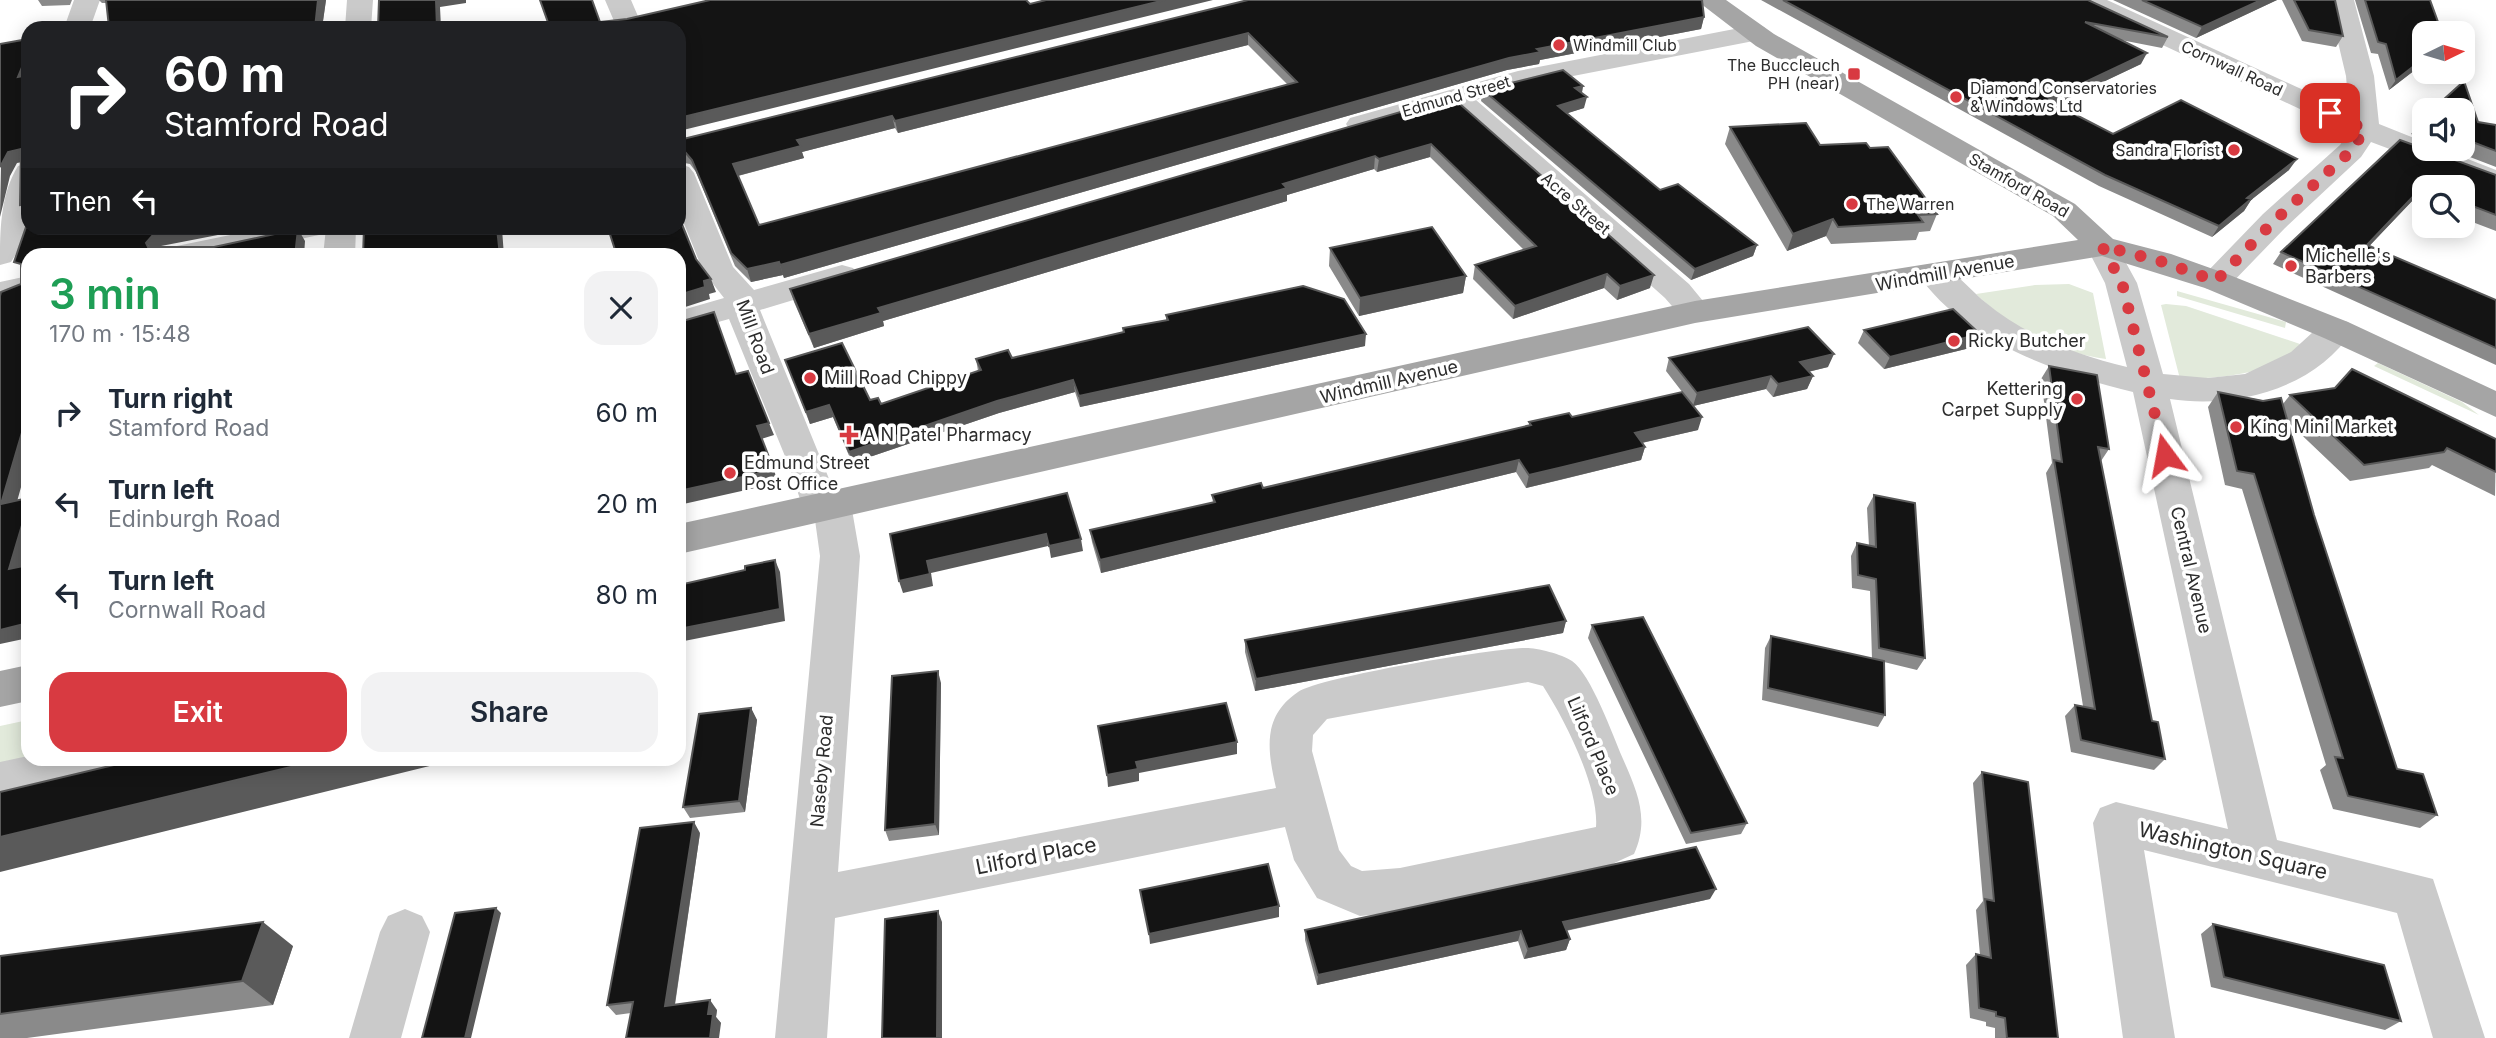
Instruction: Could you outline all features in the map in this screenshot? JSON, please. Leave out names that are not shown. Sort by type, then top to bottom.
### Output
[{"type":"main road","name":"Stamford Road","points":[[1709,0],[1755,33],[2069,214],[2102,246],[2160,261],[2216,281],[2336,330],[2496,405]]},
{"type":"main road","name":"Windmill Avenue","points":[[686,537],[1695,312],[2102,246]]},
{"type":"main road","points":[[0,690],[21,685]]},
{"type":"street","points":[[79,21],[86,0]]},
{"type":"street","points":[[358,21],[360,0]]},
{"type":"street","name":"Cornwall Road","points":[[2086,0],[2365,129],[2496,180]]},
{"type":"street","points":[[2216,281],[2274,221],[2351,151],[2365,129],[2360,76],[2341,0]]},
{"type":"street","points":[[625,16],[653,16]]},
{"type":"street","name":"Edmund Street","points":[[1336,131],[1455,96],[1581,65],[1755,33]]},
{"type":"street","name":"Acre Street","points":[[1455,96],[1677,292],[1695,312]]},
{"type":"street","name":"Mill Road","points":[[686,190],[719,271],[738,290],[748,328],[826,506]]},
{"type":"street","points":[[0,255],[21,193]]},
{"type":"street","points":[[212,248],[274,235]]},
{"type":"street","name":"Central Avenue","points":[[2102,246],[2122,283],[2148,381],[2258,857]]},
{"type":"street","points":[[686,321],[874,265]]},
{"type":"street","points":[[1934,274],[1977,313],[2019,340],[2084,366],[2203,390],[2252,384],[2308,359],[2336,330]]},
{"type":"street","points":[[0,292],[21,288]]},
{"type":"street","name":"Naseby Road","points":[[801,1038],[840,556],[826,506]]},
{"type":"street","name":"Lilford Place","points":[[1528,665],[1557,673],[1575,699],[1620,809],[1618,839],[1597,850],[1401,890],[1360,894],[1334,882],[1318,860],[1302,803],[1290,751],[1292,729],[1313,705],[1347,695],[1528,665]]},
{"type":"street","points":[[0,782],[70,766]]},
{"type":"street","name":"Lilford Place","points":[[811,900],[1302,803]]},
{"type":"street","name":"Washington Square","points":[[2149,1038],[2116,823],[2416,895],[2459,1038]]},
{"type":"street","points":[[375,1038],[405,932]]},
{"type":"green space","points":[[2069,284],[2093,293],[2106,359],[2070,351],[2036,337],[2004,318],[1976,294],[2035,285]]},
{"type":"green space","points":[[2177,291],[2286,322],[2285,328],[2177,296]]},
{"type":"green space","points":[[2161,305],[2186,306],[2300,344],[2289,355],[2261,369],[2211,378],[2180,379]]},
{"type":"green space","points":[[2378,363],[2462,402],[2479,415],[2374,366]]},
{"type":"green space","points":[[21,722],[21,760],[0,765],[0,726]]},
{"type":"building","points":[[106,0],[318,0],[316,21],[108,21]]},
{"type":"building","points":[[379,0],[436,0],[437,21],[378,21]]},
{"type":"building","points":[[540,0],[592,0],[600,21],[548,21]]},
{"type":"building","points":[[710,0],[1026,0],[1030,4],[1046,0],[1165,0],[686,116],[686,21],[609,21]]},
{"type":"building","points":[[1248,0],[1702,0],[1704,17],[1537,49],[1541,52],[1509,58],[780,265],[779,262],[747,269],[731,253],[692,160],[686,153],[686,138]],"holes":[[[1248,33],[1297,82],[759,225],[733,164],[801,146],[797,140],[892,116],[895,121]]]},
{"type":"building","points":[[1783,0],[2088,0],[2168,37],[2085,22],[2147,53],[2047,100],[2113,134],[2181,100],[2297,159],[2247,198],[2251,199],[2219,226],[2105,175]]},
{"type":"building","points":[[2142,0],[2261,0],[2202,27]]},
{"type":"building","points":[[2294,0],[2335,0],[2343,36],[2309,30]]},
{"type":"building","points":[[2365,0],[2430,0],[2438,21],[2412,21],[2412,67],[2396,80],[2386,44],[2378,42]]},
{"type":"building","points":[[21,40],[21,70],[18,77],[21,76],[21,149],[8,152],[0,167],[0,44]]},
{"type":"building","points":[[1563,70],[1583,86],[1575,88],[1587,97],[1558,106],[1660,190],[1678,184],[1757,245],[1695,269],[1483,90]]},
{"type":"building","points":[[2461,84],[2465,84],[2470,98],[2445,98]]},
{"type":"building","points":[[1452,97],[1654,275],[1620,286],[1607,274],[1515,306],[1475,265],[1536,246],[1431,144],[1379,159],[1375,156],[1283,184],[1287,188],[878,308],[881,313],[809,334],[790,289]]},
{"type":"building","points":[[2475,113],[2478,122],[2496,125],[2496,151],[2475,143]]},
{"type":"building","points":[[1806,123],[1820,145],[1866,143],[1870,148],[1888,147],[1937,214],[1918,215],[1923,222],[1838,227],[1833,219],[1793,234],[1730,127]]},
{"type":"building","points":[[2400,140],[2412,144],[2412,161],[2458,161],[2496,175],[2496,215],[2475,207],[2475,175],[2412,175],[2412,198],[2367,245],[2496,300],[2496,348],[2281,252]]},
{"type":"building","points":[[1432,227],[1466,276],[1360,298],[1330,248]]},
{"type":"building","points":[[686,234],[696,259],[711,279],[704,281],[705,287],[686,293],[686,248],[614,248],[610,235]]},
{"type":"building","points":[[23,235],[153,235],[146,243],[148,247],[214,247],[270,235],[297,235],[296,248],[21,248],[21,264],[14,262]]},
{"type":"building","points":[[364,235],[498,235],[499,248],[363,248]]},
{"type":"building","points":[[21,284],[21,436],[1,504],[21,500],[21,529],[9,569],[21,566],[21,625],[0,630],[0,296],[1,292]]},
{"type":"building","points":[[1303,286],[1344,299],[1366,334],[1079,396],[1073,380],[997,401],[849,452],[829,405],[806,412],[785,360],[842,343],[870,400],[878,398],[881,404],[981,370],[976,359],[1008,350],[1012,358],[1124,332],[1123,328],[1168,320],[1166,315]]},
{"type":"building","points":[[1953,309],[1980,334],[1890,357],[1864,330]]},
{"type":"building","points":[[714,312],[736,374],[748,371],[769,423],[757,426],[774,470],[686,489],[686,320]]},
{"type":"building","points":[[1808,327],[1834,354],[1800,362],[1813,376],[1778,384],[1771,376],[1697,393],[1669,358]]},
{"type":"building","points":[[2049,366],[2097,375],[2109,449],[2098,447],[2152,721],[2158,722],[2165,759],[2081,740],[2075,705],[2095,709],[2054,460],[2062,462]]},
{"type":"building","points":[[2352,369],[2496,439],[2496,472],[2447,448],[2444,452],[2364,465],[2290,395],[2335,388]]},
{"type":"building","points":[[1682,392],[1702,417],[1635,433],[1645,447],[1529,475],[1519,460],[1100,560],[1090,530],[1215,502],[1212,495],[1261,483],[1263,488],[1531,425],[1529,422],[1569,413],[1572,417]]},
{"type":"building","points":[[2218,392],[2263,401],[2281,398],[2314,515],[2397,769],[2423,774],[2437,815],[2348,796],[2335,757],[2343,758],[2254,474],[2237,471]]},
{"type":"building","points":[[1067,493],[1081,539],[1049,546],[1046,534],[927,561],[930,574],[899,581],[890,534]]},
{"type":"building","points":[[1874,495],[1915,503],[1925,658],[1879,648],[1876,579],[1858,575],[1857,543],[1876,547]]},
{"type":"building","points":[[775,560],[780,609],[686,628],[686,583],[745,570],[745,566]]},
{"type":"building","points":[[1549,585],[1566,621],[1256,679],[1245,640]]},
{"type":"building","points":[[1643,617],[1747,823],[1691,833],[1592,625]]},
{"type":"building","points":[[1771,636],[1884,661],[1885,715],[1768,688]]},
{"type":"building","points":[[938,671],[935,824],[885,830],[892,676]]},
{"type":"building","points":[[1226,703],[1237,742],[1136,762],[1138,769],[1107,775],[1098,726]]},
{"type":"building","points":[[751,708],[739,801],[683,807],[699,714]]},
{"type":"building","points":[[110,766],[295,766],[0,837],[0,792]]},
{"type":"building","points":[[1982,772],[2028,782],[2058,1038],[2007,1038],[2005,1018],[1996,1016],[1996,1012],[1979,1008],[1976,954],[1991,958],[1985,899],[1994,901]]},
{"type":"building","points":[[694,822],[665,1006],[710,1000],[708,1014],[713,1014],[710,1038],[626,1038],[633,1002],[607,1005],[640,828]]},
{"type":"building","points":[[1696,847],[1716,889],[1563,922],[1570,939],[1528,949],[1521,931],[1318,975],[1305,930]]},
{"type":"building","points":[[1268,864],[1279,906],[1149,934],[1140,890]]},
{"type":"building","points":[[496,908],[465,1038],[422,1038],[455,913]]},
{"type":"building","points":[[938,911],[937,1038],[882,1038],[885,919]]},
{"type":"building","points":[[263,922],[242,981],[0,1014],[0,956]]},
{"type":"building","points":[[2213,924],[2384,965],[2401,1021],[2224,977]]},
{"type":"place","name":"Windmill Club","points":[[1559,45]]},
{"type":"place","name":"The Buccleuch PH (near)","points":[[1854,74]]},
{"type":"place","name":"Diamond Conservatories & Windows Ltd","points":[[1956,97]]},
{"type":"place","name":"Sandra Florist","points":[[2234,150]]},
{"type":"place","name":"The Warren","points":[[1852,204]]},
{"type":"place","name":"Michelle's Barbers","points":[[2291,266]]},
{"type":"place","name":"Ricky Butcher","points":[[1954,341]]},
{"type":"place","name":"Mill Road Chippy","points":[[810,378]]},
{"type":"place","name":"Kettering Carpet Supply","points":[[2077,399]]},
{"type":"place","name":"King Mini Market","points":[[2236,427]]},
{"type":"place","name":"A N Patel Pharmacy","points":[[849,435]]},
{"type":"place","name":"Edmund Street Post Office","points":[[730,473]]},
{"type":"route","points":[[2165,455],[2122,283],[2102,246],[2160,261],[2216,281],[2274,221],[2351,151],[2365,129],[2330,113]]}]
